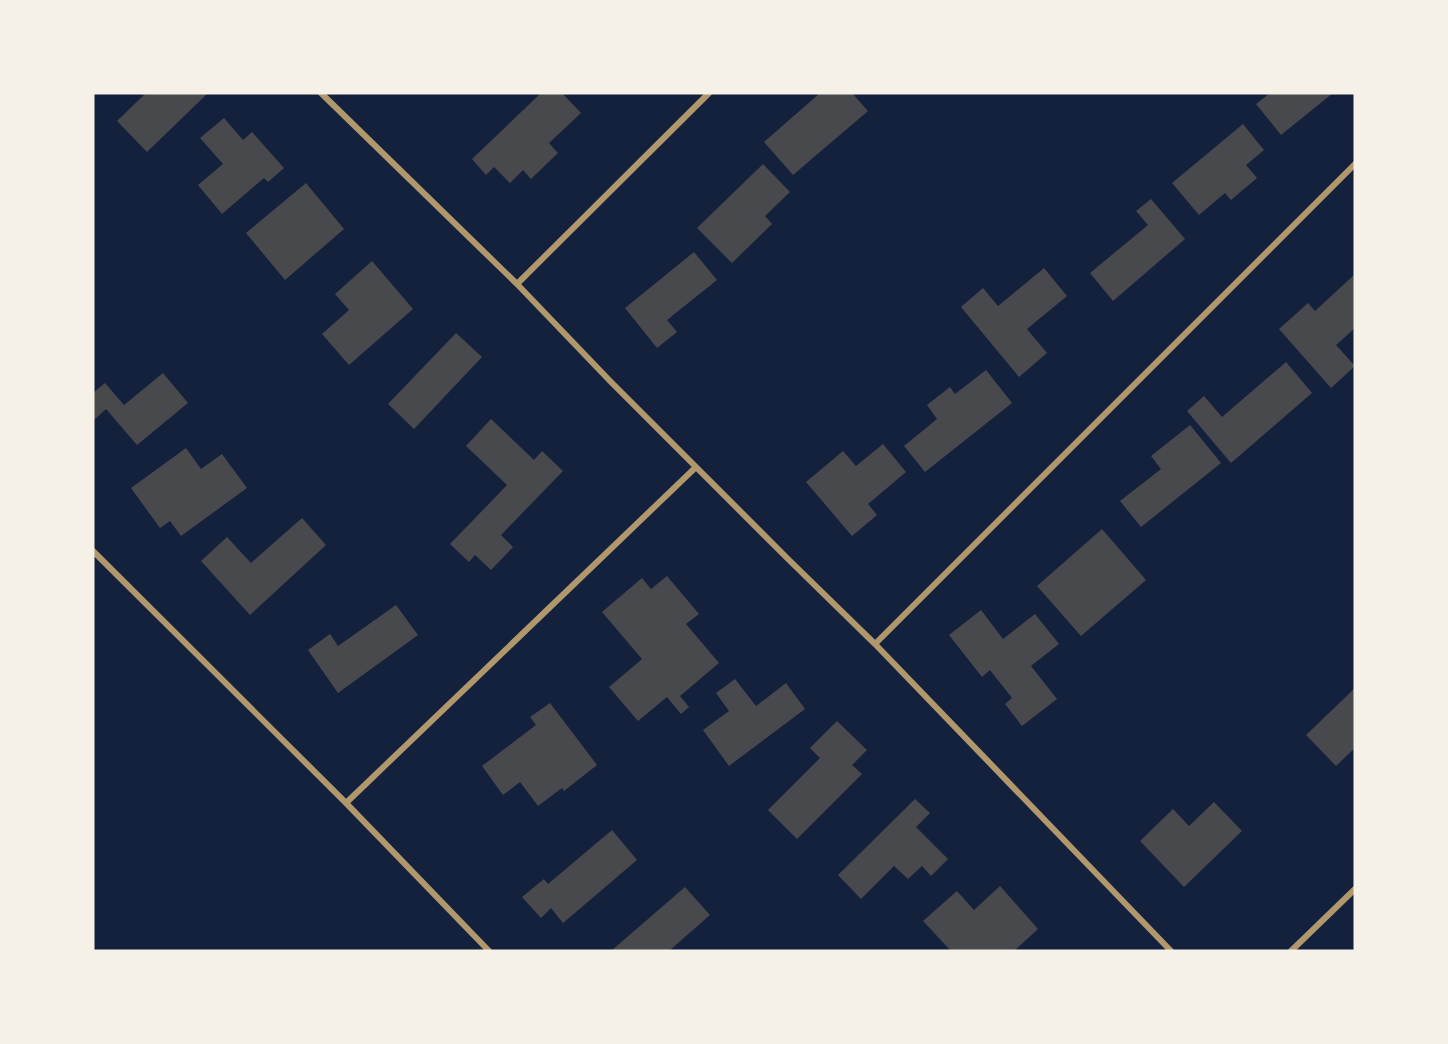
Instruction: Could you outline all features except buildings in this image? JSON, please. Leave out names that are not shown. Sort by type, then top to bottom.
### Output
[{"type":"street","points":[[321,93],[517,284],[611,382],[875,644],[1171,951]]},
{"type":"street","points":[[517,284],[709,93]]},
{"type":"street","points":[[875,644],[1355,164]]},
{"type":"street","points":[[346,804],[696,467]]},
{"type":"street","points":[[93,551],[489,951]]},
{"type":"street","points":[[1291,951],[1355,889]]}]
